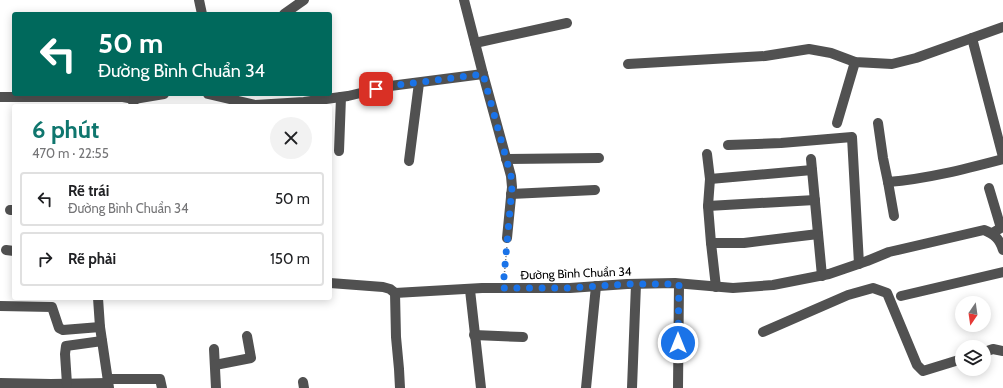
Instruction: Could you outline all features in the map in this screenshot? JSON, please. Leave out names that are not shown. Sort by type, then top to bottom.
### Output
[{"type":"street","points":[[200,0],[202,12]]},
{"type":"street","points":[[287,12],[304,0]]},
{"type":"street","points":[[464,0],[511,176],[507,238]]},
{"type":"street","points":[[475,43],[567,23]]},
{"type":"street","points":[[628,64],[765,56],[809,49],[831,53],[855,62],[892,64],[916,58],[1003,27]]},
{"type":"street","points":[[888,182],[904,181],[954,171],[1003,158],[972,38]]},
{"type":"street","points":[[837,123],[855,62]]},
{"type":"street","points":[[281,104],[341,97],[390,86],[483,74]]},
{"type":"street","points":[[409,161],[419,83]]},
{"type":"street","points":[[0,97],[123,97],[133,103],[157,96]]},
{"type":"street","points":[[211,96],[221,102],[245,104]]},
{"type":"street","points":[[339,151],[341,97]]},
{"type":"street","points":[[878,123],[894,216]]},
{"type":"street","points":[[728,145],[781,143],[852,137],[859,264]]},
{"type":"street","points":[[707,154],[710,179],[708,206],[716,286]]},
{"type":"street","points":[[506,159],[599,158]]},
{"type":"street","points":[[811,159],[822,276]]},
{"type":"street","points":[[710,179],[812,170]]},
{"type":"street","points":[[989,188],[1001,228],[992,233],[1001,242],[1003,250]]},
{"type":"street","points":[[511,194],[594,190]]},
{"type":"street","points":[[708,206],[815,200]]},
{"type":"street","name":"Đường Bình Chuẩn 34","points":[[395,293],[503,288],[570,288],[636,284],[679,284],[733,288],[773,285],[822,276],[889,252],[984,230],[992,233]]},
{"type":"street","points":[[711,243],[744,243],[818,234]]},
{"type":"street","points":[[901,296],[1003,272]]},
{"type":"street","points":[[332,283],[383,287],[395,293],[396,337],[400,369],[400,388]]},
{"type":"street","points":[[632,388],[636,284]]},
{"type":"street","points":[[678,388],[679,284]]},
{"type":"street","points":[[586,388],[596,286]]},
{"type":"street","points":[[763,332],[848,295],[874,288],[887,293],[917,365],[923,371],[955,362]]},
{"type":"street","points":[[470,290],[481,388]]},
{"type":"street","points":[[98,300],[100,327],[108,384]]},
{"type":"street","points":[[0,306],[52,307],[59,328],[63,330],[100,327]]},
{"type":"street","points":[[474,335],[524,337]]},
{"type":"street","points":[[215,365],[251,358],[247,336]]},
{"type":"street","points":[[67,384],[65,354],[66,346],[102,342]]},
{"type":"street","points":[[214,349],[216,388]]},
{"type":"street","points":[[991,350],[1003,350]]},
{"type":"street","points":[[0,383],[108,384],[160,379],[162,388]]},
{"type":"path","points":[[503,288],[507,238]]},
{"type":"route","points":[[376,89],[483,74],[511,176],[512,187],[503,288],[570,288],[627,284],[679,284],[678,343]]}]
